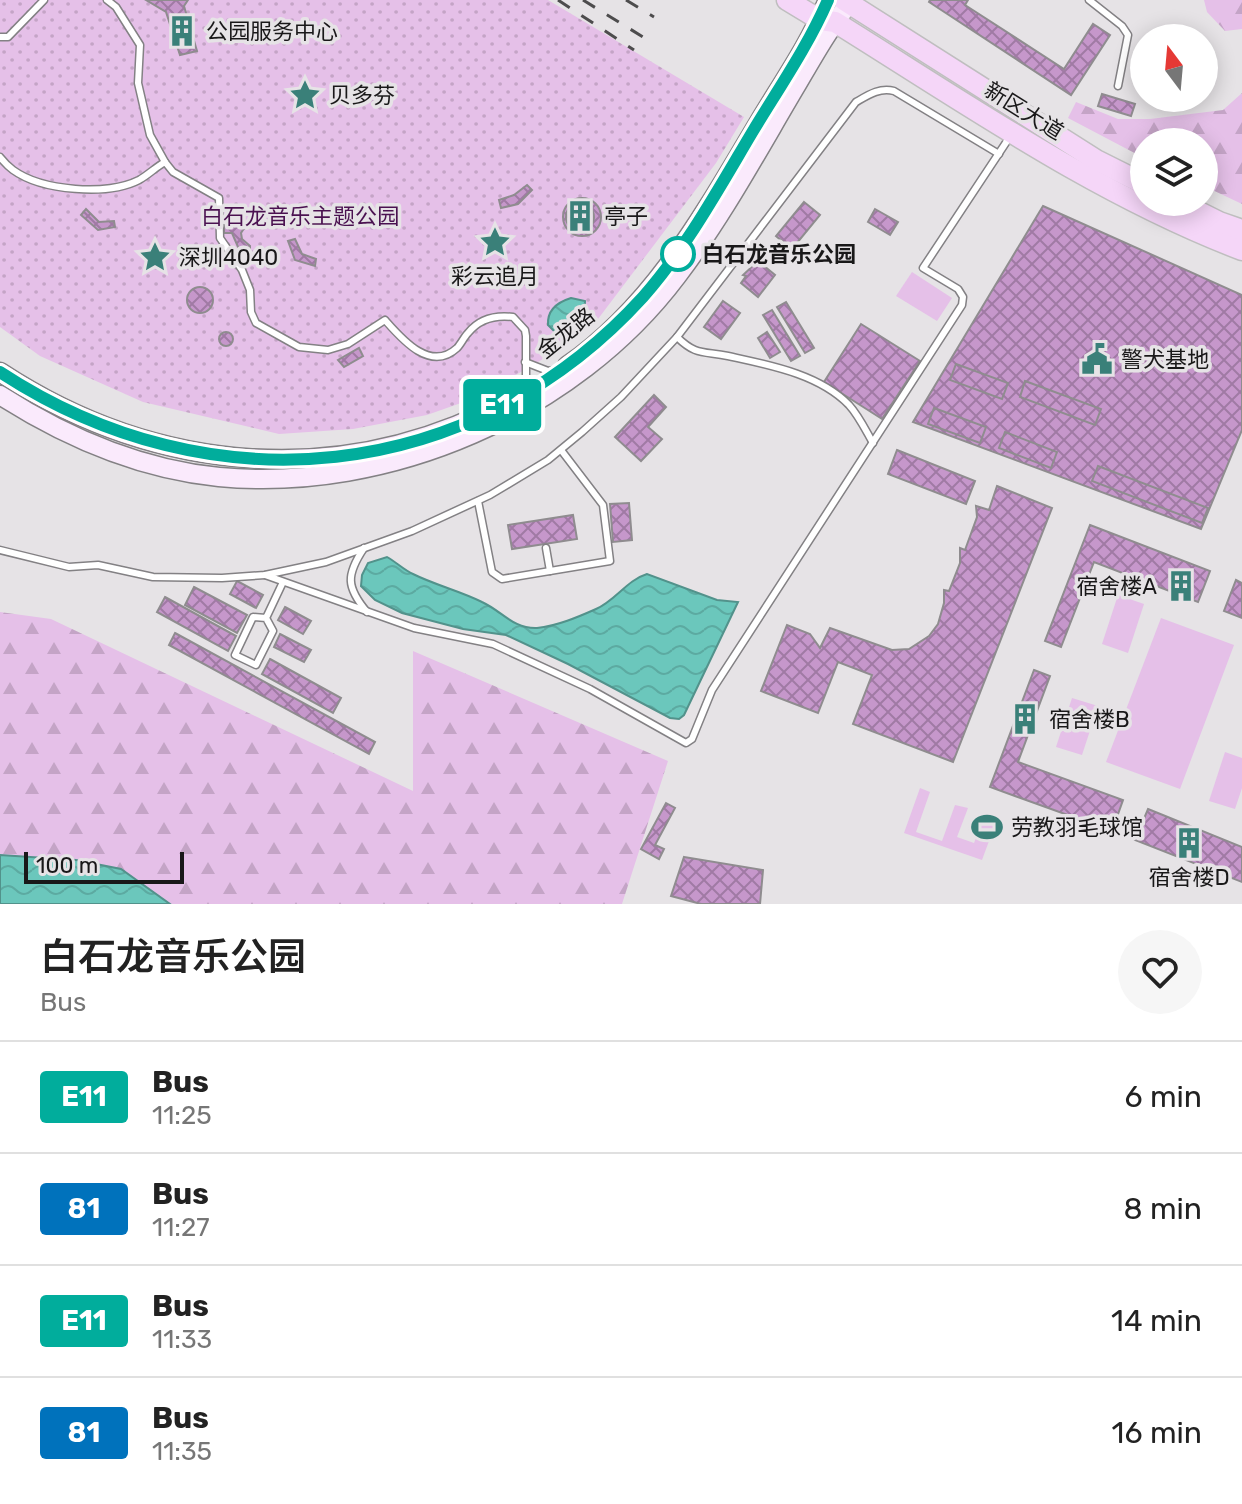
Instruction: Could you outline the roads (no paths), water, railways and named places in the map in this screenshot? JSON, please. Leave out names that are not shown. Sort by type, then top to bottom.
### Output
[{"type":"main road","name":"新区大道","points":[[787,0],[828,21],[1080,174],[1190,230],[1242,250]]},
{"type":"main road","name":"金龙路","points":[[0,395],[85,443],[148,463],[218,477],[292,479],[355,470],[416,455],[479,432],[538,400],[599,357],[655,304],[677,277],[716,220],[828,21],[828,0]]},
{"type":"main road","name":"新区大道","points":[[848,1],[1096,160],[1130,177]]},
{"type":"main road","name":"金龙路","points":[[0,372],[52,403],[134,438],[186,451],[259,460],[325,459],[397,446],[461,425],[518,397],[562,369],[627,313],[678,254],[828,21],[848,1]]},
{"type":"main road","points":[[1207,216],[1242,230]]},
{"type":"lane","points":[[0,37],[8,37],[44,0]]},
{"type":"lane","points":[[107,0],[116,7],[140,45],[138,83],[150,135],[165,162],[173,172],[219,198],[220,238],[242,270],[250,290],[251,312],[256,323],[299,347],[328,350],[348,344],[385,320],[405,343],[423,355],[443,355],[457,348],[480,322],[493,317],[513,317],[525,330],[526,378],[518,397]]},
{"type":"lane","points":[[1089,0],[1122,26],[1128,35],[1118,86]]},
{"type":"lane","points":[[0,550],[69,567],[98,565],[153,577],[222,578],[265,575],[326,562],[412,531],[478,501],[548,460],[621,397],[677,337],[856,102],[870,93],[888,89],[894,91],[999,154]]},
{"type":"lane","points":[[265,575],[414,628],[493,644],[590,689],[686,743],[692,739],[712,690],[962,305],[963,297],[958,289],[923,268],[1013,132]]},
{"type":"lane","points":[[0,157],[24,176],[86,191],[137,181],[165,162]]},
{"type":"lane","points":[[677,337],[698,353],[783,369],[828,389],[849,405],[873,443]]},
{"type":"lane","points":[[525,362],[548,371],[562,369]]},
{"type":"lane","points":[[478,501],[492,572],[502,579],[610,561],[603,505],[561,450]]},
{"type":"lane","points":[[364,548],[352,566],[350,577],[358,601],[367,613]]},
{"type":"lane","points":[[546,548],[550,571]]},
{"type":"lane","points":[[266,618],[283,582]]},
{"type":"lane","points":[[253,617],[266,618],[273,631],[256,665],[235,655],[253,617]]},
{"type":"water","points":[[571,298],[585,301],[583,313],[572,326],[556,333],[548,325],[549,315],[558,304]]},
{"type":"water","points":[[387,557],[413,574],[474,598],[514,623],[529,628],[552,625],[596,609],[647,574],[717,600],[738,602],[684,715],[679,719],[670,718],[506,635],[463,629],[402,613],[375,600],[361,586],[362,575],[368,563]]},
{"type":"water","points":[[0,855],[76,860],[121,869],[170,904],[0,904]]},
{"type":"railway","points":[[558,0],[634,50]]},
{"type":"railway","points":[[583,0],[643,37]]},
{"type":"railway","points":[[626,0],[654,17]]},
{"type":"place","name":"公园服务中心","points":[[182,31]]},
{"type":"place","name":"贝多芬","points":[[305,95]]},
{"type":"place","name":"亭子","points":[[580,216]]},
{"type":"place","name":"彩云追月","points":[[495,242]]},
{"type":"place","name":"白石龙音乐公园","points":[[678,254]]},
{"type":"place","name":"深圳4040","points":[[155,257]]},
{"type":"place","name":"警犬基地","points":[[1097,359]]},
{"type":"place","name":"宿舍楼A","points":[[1181,586]]},
{"type":"place","name":"宿舍楼B","points":[[1025,719]]},
{"type":"place","name":"劳教羽毛球馆","points":[[987,827]]},
{"type":"place","name":"宿舍楼D","points":[[1189,843]]},
{"type":"park label","name":"白石龙音乐主题公园","points":[[300,216]]}]
